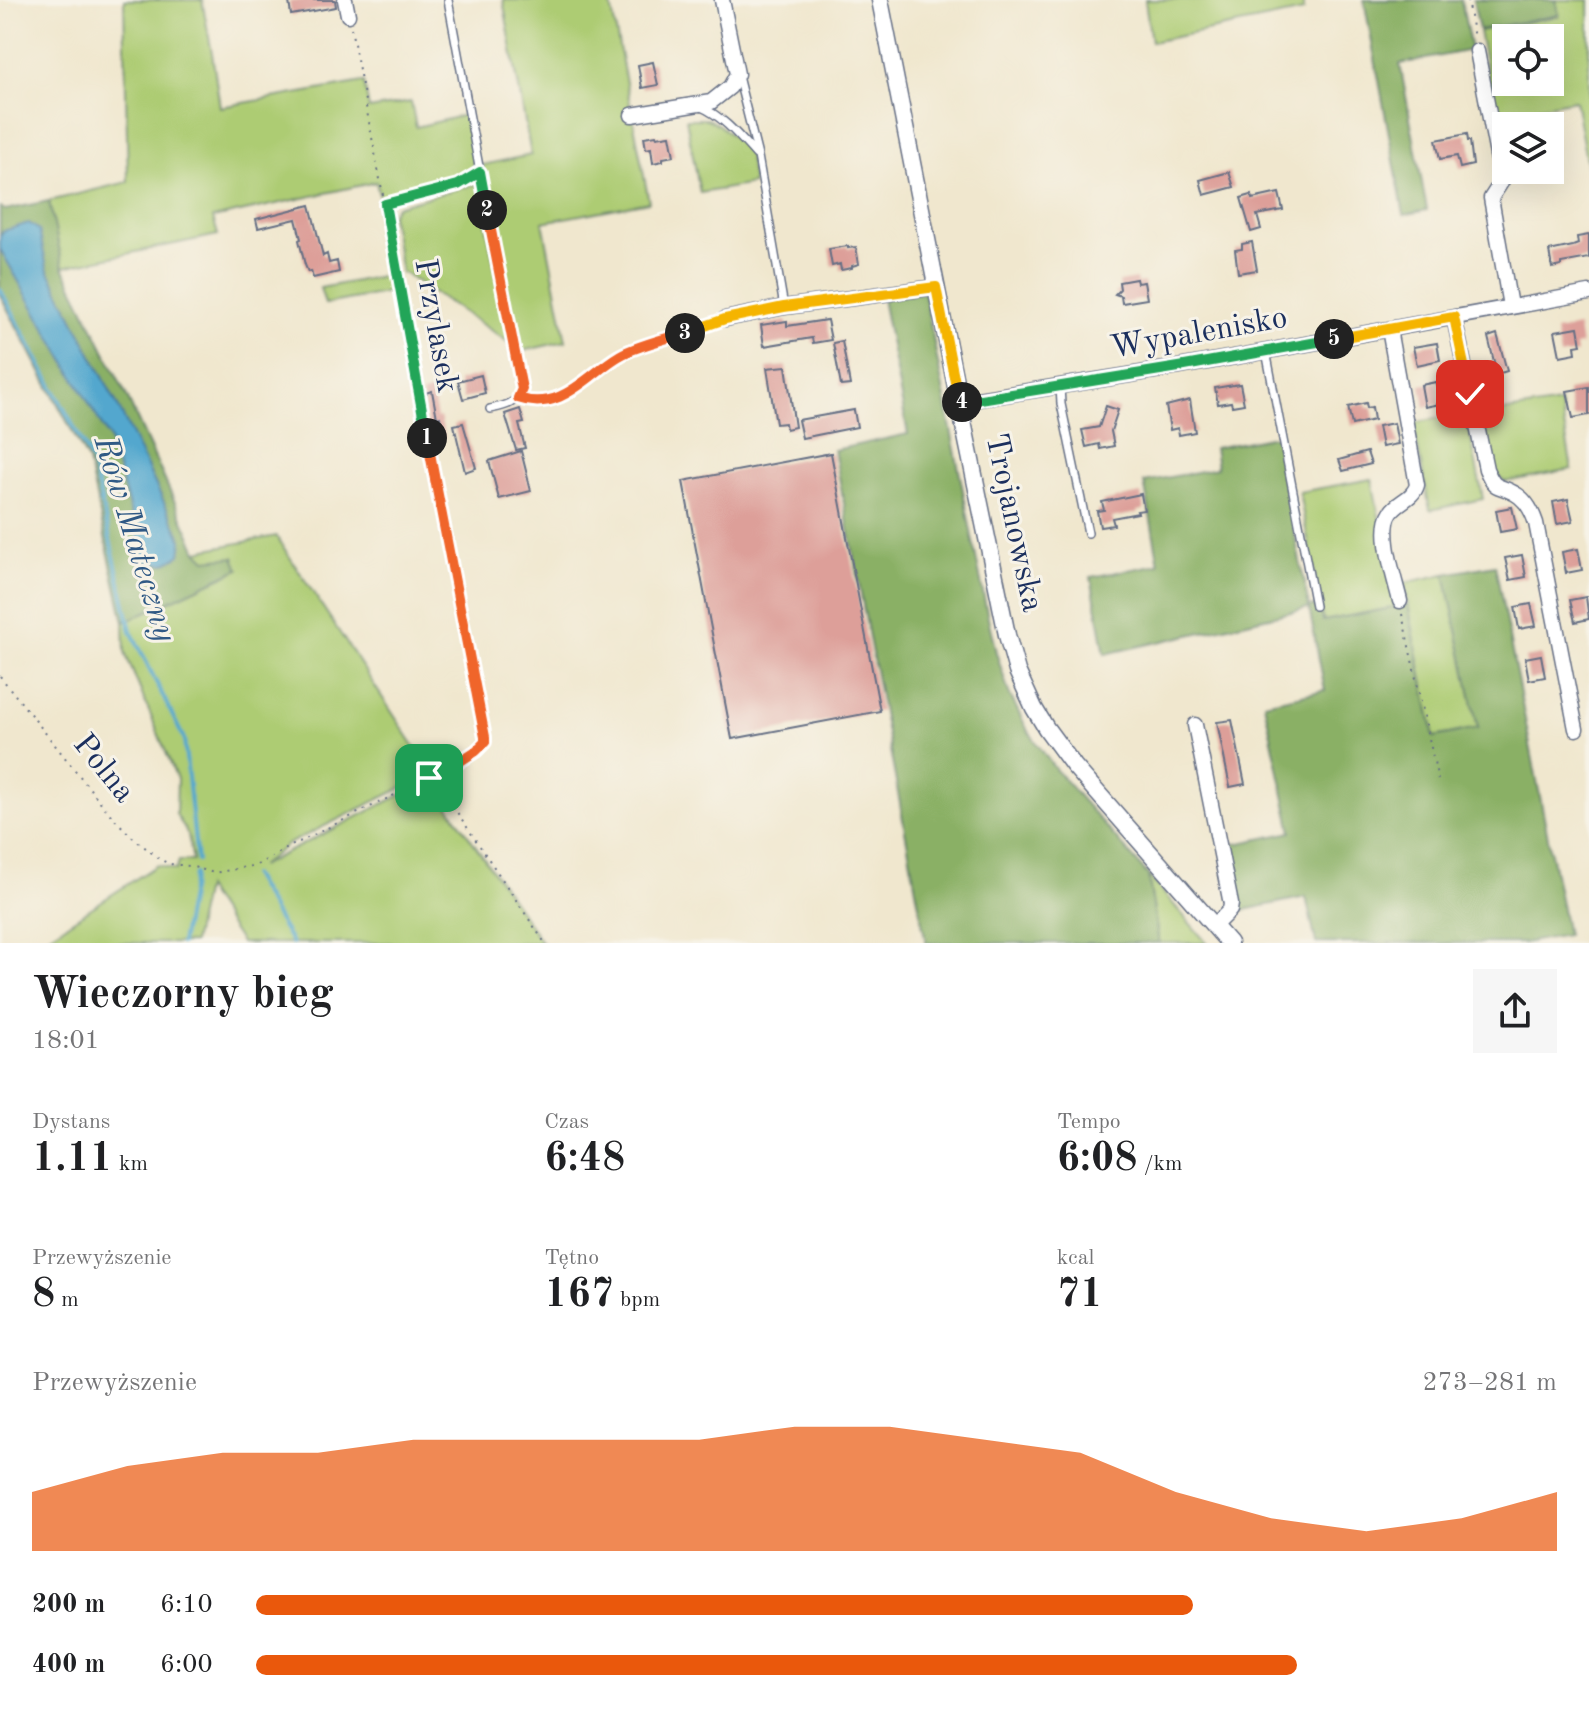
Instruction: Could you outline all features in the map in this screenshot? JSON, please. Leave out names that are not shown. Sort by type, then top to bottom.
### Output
[{"type":"street","points":[[632,115],[711,102],[730,87],[737,74],[722,0]]},
{"type":"street","name":"Trojanowska","points":[[880,0],[959,402],[1017,671],[1034,708],[1074,766],[1229,943]]},
{"type":"street","points":[[1477,51],[1502,181],[1491,198],[1510,306]]},
{"type":"street","points":[[725,319],[784,307],[936,287]]},
{"type":"street","name":"Wypalenisko","points":[[959,402],[1589,293]]},
{"type":"street","points":[[1454,317],[1486,469],[1491,481],[1499,488],[1513,492],[1527,502],[1536,523],[1576,729]]},
{"type":"street","points":[[1389,329],[1417,485],[1415,492],[1393,508],[1386,522],[1386,537],[1400,601]]},
{"type":"street","points":[[1195,725],[1231,904],[1230,910],[1214,926]]},
{"type":"lane","points":[[448,0],[522,389],[518,398],[507,405],[490,409]]},
{"type":"lane","points":[[737,74],[758,156],[784,307]]},
{"type":"lane","points":[[695,104],[731,127],[758,156]]},
{"type":"lane","points":[[385,204],[458,185],[480,172]]},
{"type":"lane","name":"Przylasek","points":[[385,204],[397,273]]},
{"type":"lane","points":[[518,398],[531,402],[546,401],[566,394],[620,354],[725,319]]},
{"type":"lane","points":[[1266,351],[1315,606]]},
{"type":"lane","points":[[1060,386],[1088,533]]},
{"type":"path","points":[[1467,0],[1477,51]]},
{"type":"path","points":[[347,8],[385,204]]},
{"type":"path","name":"Przylasek","points":[[397,273],[485,737],[485,742],[476,751],[434,778]]},
{"type":"path","points":[[1400,601],[1438,780]]},
{"type":"path","name":"Polna","points":[[0,676],[110,814],[130,835],[169,864],[214,873],[257,865],[434,778]]},
{"type":"path","points":[[434,778],[545,943]]},
{"type":"green space","points":[[124,0],[202,0],[220,107],[364,82],[369,109],[411,102],[416,127],[465,115],[474,158],[473,170],[457,182],[380,200],[376,182],[213,218],[218,235],[63,267],[49,201],[128,182]]},
{"type":"green space","points":[[503,0],[610,0],[649,202],[543,222],[566,341],[518,352],[482,165],[531,155]]},
{"type":"green space","points":[[1145,0],[1302,0],[1304,11],[1151,42]]},
{"type":"green space","points":[[1364,0],[1461,0],[1471,50],[1400,64],[1427,210],[1404,215]]},
{"type":"green space","points":[[1473,0],[1556,0],[1559,15],[1511,24],[1492,24],[1492,28],[1479,30]]},
{"type":"green space","points":[[1556,0],[1589,0],[1589,176],[1575,100],[1511,112],[1494,112],[1479,31],[1492,29],[1492,96],[1564,96],[1564,24],[1516,24],[1559,16]]},
{"type":"green space","points":[[686,119],[707,119],[738,141],[748,152],[753,184],[700,193]]},
{"type":"green space","points":[[475,184],[479,188],[510,343],[401,273],[391,215],[396,206]]},
{"type":"green space","points":[[49,201],[63,267],[124,390],[197,551],[206,560],[234,557],[239,569],[124,622],[88,461],[0,295],[0,207],[5,210]]},
{"type":"green space","points":[[393,274],[396,291],[325,304],[320,288]]},
{"type":"green space","points":[[924,292],[988,618],[1009,693],[1027,729],[1055,769],[1148,875],[1159,943],[926,943],[834,450],[908,434],[882,299]]},
{"type":"green space","points":[[1560,403],[1572,469],[1505,482],[1494,474],[1482,415]]},
{"type":"green space","points":[[1466,413],[1483,499],[1430,510],[1413,423]]},
{"type":"green space","points":[[1275,436],[1309,607],[1320,605],[1323,621],[1408,605],[1434,737],[1478,728],[1445,574],[1495,565],[1567,935],[1523,943],[1316,943],[1306,897],[1239,911],[1226,846],[1292,832],[1264,703],[1325,690],[1309,608],[1105,654],[1091,577],[1159,564],[1144,482],[1217,468],[1214,448]]},
{"type":"green space","points":[[1372,479],[1396,607],[1323,621],[1299,492]]},
{"type":"green space","points":[[276,536],[432,773],[288,844],[260,866],[428,781],[432,782],[542,943],[241,943],[205,888],[193,943],[38,943],[157,865],[176,870],[179,861],[193,861],[188,835],[176,814],[177,779],[125,653],[124,622],[239,569],[205,560],[197,551]]},
{"type":"green space","points":[[1445,574],[1478,728],[1434,737],[1404,583]]},
{"type":"green space","points":[[1148,875],[1207,943],[1159,943]]},
{"type":"water","points":[[29,223],[39,230],[47,268],[182,540],[180,555],[164,564],[145,561],[109,438],[0,249],[3,231]]},
{"type":"building","points":[[335,0],[336,7],[291,15],[289,2]]},
{"type":"building","points":[[653,62],[658,85],[642,88],[638,65]]},
{"type":"building","points":[[1467,134],[1473,165],[1460,168],[1457,156],[1440,159],[1436,140]]},
{"type":"building","points":[[670,135],[674,156],[653,163],[651,148],[646,149],[644,137]]},
{"type":"building","points":[[1229,172],[1234,187],[1204,195],[1200,180]]},
{"type":"building","points":[[1279,193],[1283,210],[1257,215],[1261,229],[1251,232],[1241,198],[1251,195],[1252,199]]},
{"type":"building","points":[[310,205],[323,256],[327,254],[329,263],[337,261],[339,272],[313,278],[305,265],[296,219],[258,228],[256,219]]},
{"type":"building","points":[[1589,235],[1589,258],[1561,263],[1561,266],[1552,268],[1549,251],[1578,244],[1577,237]]},
{"type":"building","points":[[1252,242],[1257,270],[1238,273],[1235,250],[1242,249],[1242,244]]},
{"type":"building","points":[[856,247],[859,264],[841,270],[840,264],[832,266],[829,249]]},
{"type":"building","points":[[1136,279],[1137,283],[1144,282],[1147,299],[1122,303],[1121,296],[1115,294],[1120,289],[1119,282]]},
{"type":"building","points":[[827,320],[831,340],[813,343],[812,338],[764,346],[761,325],[787,321],[787,326]]},
{"type":"building","points":[[1578,327],[1581,345],[1575,346],[1576,353],[1560,356],[1555,331]]},
{"type":"building","points":[[1497,334],[1507,371],[1497,374],[1488,337]]},
{"type":"building","points":[[842,341],[850,385],[841,386],[833,343]]},
{"type":"building","points":[[1437,343],[1440,360],[1417,365],[1413,347]]},
{"type":"building","points":[[786,366],[795,427],[786,429],[785,423],[776,424],[767,368]]},
{"type":"building","points":[[481,375],[485,393],[463,399],[458,381]]},
{"type":"building","points":[[1436,382],[1440,404],[1425,407],[1421,385]]},
{"type":"building","points":[[1240,384],[1244,404],[1218,404],[1215,388]]},
{"type":"building","points":[[1589,387],[1589,415],[1573,418],[1567,391]]},
{"type":"building","points":[[432,391],[445,438],[431,442],[422,394]]},
{"type":"building","points":[[1190,400],[1195,432],[1179,435],[1178,428],[1170,430],[1166,406]]},
{"type":"building","points":[[1366,403],[1367,408],[1372,407],[1374,420],[1352,425],[1348,407]]},
{"type":"building","points":[[1106,406],[1118,410],[1111,431],[1114,446],[1100,449],[1099,444],[1086,447],[1082,430],[1099,427]]},
{"type":"building","points":[[520,409],[524,423],[519,424],[525,448],[516,450],[505,414]]},
{"type":"building","points":[[854,410],[857,427],[802,438],[798,420]]},
{"type":"building","points":[[463,423],[476,468],[465,472],[454,425]]},
{"type":"building","points":[[1394,423],[1398,444],[1382,447],[1378,426]]},
{"type":"building","points":[[521,451],[531,491],[499,499],[489,461]]},
{"type":"building","points":[[1367,452],[1371,464],[1343,471],[1339,460]]},
{"type":"building","points":[[831,453],[880,711],[732,739],[683,481]]},
{"type":"building","points":[[1141,494],[1144,510],[1112,518],[1114,525],[1100,527],[1097,511],[1104,510],[1102,502]]},
{"type":"building","points":[[1568,499],[1573,521],[1557,524],[1553,502]]},
{"type":"building","points":[[1512,507],[1517,529],[1500,532],[1496,510]]},
{"type":"building","points":[[1578,549],[1582,570],[1566,573],[1562,552]]},
{"type":"building","points":[[1522,555],[1526,577],[1510,580],[1505,558]]},
{"type":"building","points":[[1586,597],[1589,619],[1575,622],[1570,600]]},
{"type":"building","points":[[1531,604],[1536,626],[1519,629],[1515,607]]},
{"type":"building","points":[[1541,655],[1545,677],[1529,680],[1525,658]]},
{"type":"building","points":[[1232,720],[1245,784],[1230,787],[1217,722]]},
{"type":"waterway","name":"Rów Mateczny","points":[[0,289],[92,461],[131,631],[184,739],[197,861]]},
{"type":"waterway","name":"Rów Mateczny","points":[[181,943],[194,874]]},
{"type":"waterway","points":[[252,875],[292,943]]},
{"type":"route","points":[[429,778],[434,778],[476,751],[485,742],[485,737],[385,204],[458,185],[480,172],[522,389],[518,398],[531,402],[546,401],[576,389],[620,354],[725,319],[784,307],[936,287],[959,402],[1179,367],[1454,317],[1470,394]]}]
